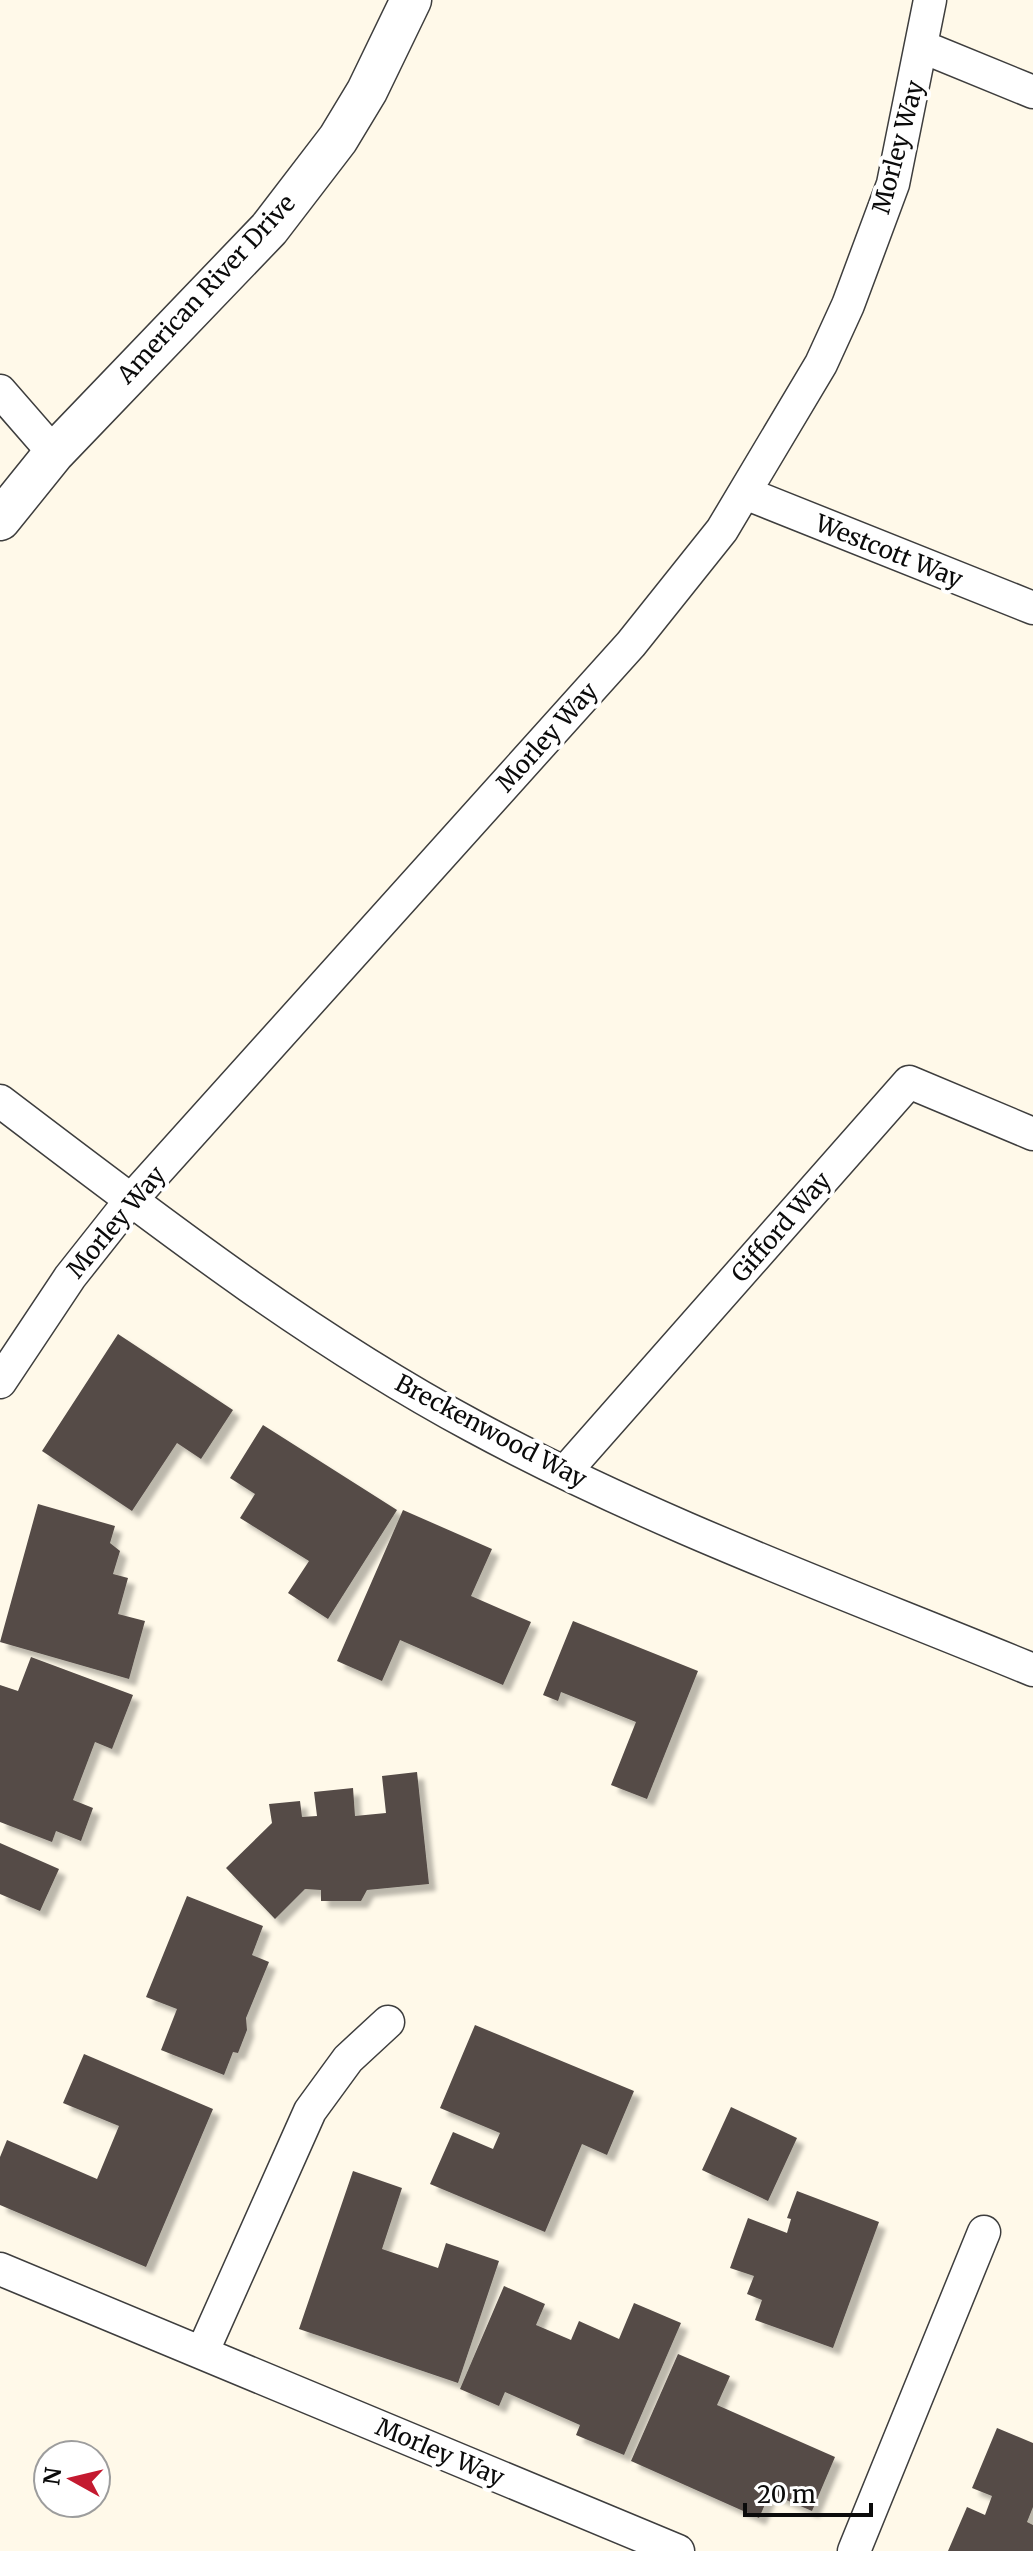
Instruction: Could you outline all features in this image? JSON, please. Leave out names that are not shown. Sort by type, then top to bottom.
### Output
[{"type":"street","name":"American River Drive","points":[[0,520],[54,453],[269,229],[338,139],[367,91],[411,0]]},
{"type":"street","name":"Morley Way","points":[[0,1382],[70,1277],[131,1200],[631,644],[683,582],[745,493],[821,364],[848,305],[893,184],[923,47],[930,0]]},
{"type":"street","points":[[923,47],[1033,92]]},
{"type":"street","points":[[0,391],[54,453]]},
{"type":"street","name":"Westcott Way","points":[[745,493],[1033,608]]},
{"type":"street","name":"Gifford Way","points":[[565,1472],[909,1082],[1033,1134]]},
{"type":"street","name":"Breckenwood Way","points":[[0,1101],[249,1288],[343,1351],[473,1426],[664,1517],[1033,1670]]},
{"type":"street","points":[[202,2353],[310,2111],[348,2059],[388,2022]]},
{"type":"street","points":[[854,2551],[984,2232]]},
{"type":"street","name":"Morley Way","points":[[0,2269],[678,2551]]},
{"type":"building","points":[[118,1334],[233,1410],[201,1459],[177,1443],[132,1511],[42,1451]]},
{"type":"building","points":[[263,1425],[397,1510],[328,1619],[288,1593],[309,1561],[240,1518],[255,1494],[230,1478]]},
{"type":"building","points":[[38,1504],[115,1526],[110,1543],[120,1551],[113,1574],[128,1578],[118,1614],[145,1621],[129,1679],[0,1642]]},
{"type":"building","points":[[403,1510],[492,1549],[471,1596],[531,1622],[503,1685],[400,1640],[382,1681],[337,1661]]},
{"type":"building","points":[[573,1621],[698,1671],[647,1799],[611,1785],[636,1722],[561,1692],[558,1701],[543,1695]]},
{"type":"building","points":[[31,1657],[133,1695],[112,1749],[95,1742],[73,1800],[93,1808],[81,1841],[56,1831],[52,1842],[0,1822],[0,1685],[18,1691]]},
{"type":"building","points":[[417,1772],[429,1884],[367,1890],[361,1901],[321,1901],[321,1890],[305,1889],[275,1919],[226,1868],[272,1823],[269,1804],[300,1801],[302,1817],[317,1816],[314,1792],[353,1788],[355,1816],[386,1813],[382,1776]]},
{"type":"building","points":[[0,1843],[59,1869],[40,1911],[0,1894]]},
{"type":"building","points":[[187,1896],[263,1926],[252,1955],[269,1962],[246,2018],[247,2030],[238,2053],[233,2052],[224,2075],[161,2050],[177,2009],[146,1997]]},
{"type":"building","points":[[475,2025],[634,2091],[607,2155],[582,2144],[545,2232],[430,2184],[453,2132],[493,2149],[500,2133],[440,2108]]},
{"type":"building","points":[[84,2054],[213,2109],[146,2267],[0,2205],[0,2157],[7,2140],[97,2179],[119,2126],[63,2103]]},
{"type":"building","points":[[731,2107],[797,2138],[768,2201],[702,2170]]},
{"type":"building","points":[[353,2171],[402,2188],[382,2249],[438,2268],[446,2243],[499,2261],[458,2383],[299,2329]]},
{"type":"building","points":[[797,2191],[879,2222],[833,2348],[755,2320],[762,2300],[747,2294],[754,2276],[730,2268],[748,2218],[787,2233],[791,2219],[787,2218]]},
{"type":"building","points":[[504,2286],[545,2304],[536,2325],[571,2340],[579,2321],[619,2339],[634,2303],[681,2323],[624,2455],[576,2435],[580,2425],[505,2392],[499,2406],[460,2389]]},
{"type":"building","points":[[678,2354],[730,2376],[717,2405],[835,2457],[812,2511],[770,2493],[759,2518],[631,2461]]},
{"type":"building","points":[[997,2428],[1033,2443],[1033,2507],[1027,2522],[1033,2525],[1033,2551],[948,2551],[967,2507],[985,2515],[992,2496],[972,2488]]}]
